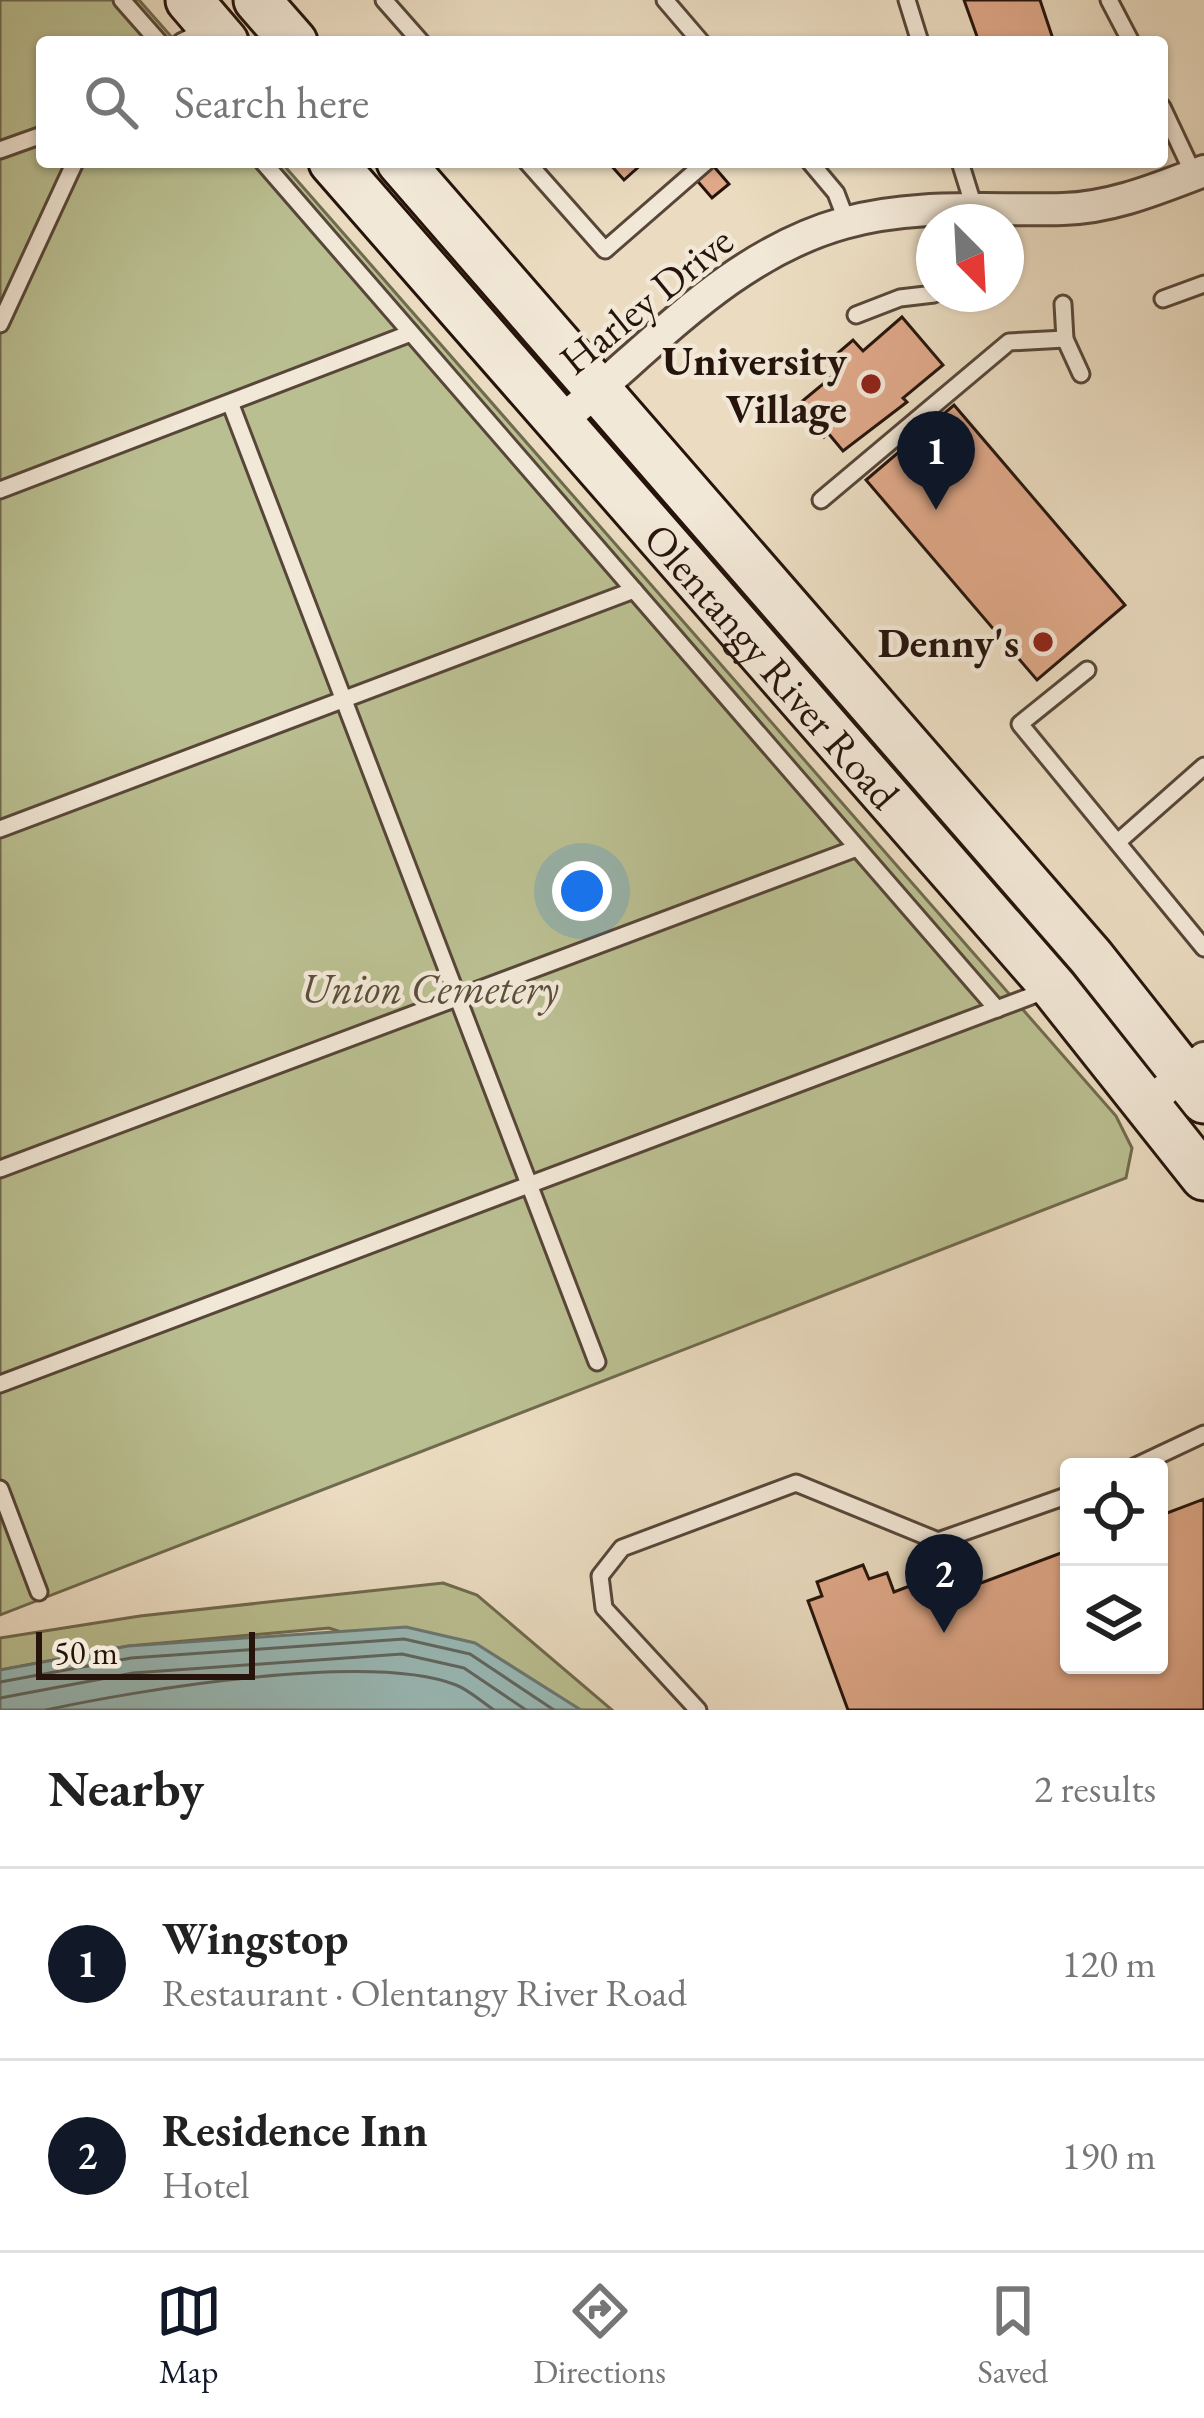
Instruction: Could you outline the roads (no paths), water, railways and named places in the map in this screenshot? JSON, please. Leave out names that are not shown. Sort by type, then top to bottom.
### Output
[{"type":"main road","points":[[257,0],[289,36]]},
{"type":"main road","name":"Olentangy River Road","points":[[337,168],[1054,988],[1204,1178]]},
{"type":"main road","name":"Olentangy River Road","points":[[405,168],[1197,1077]]},
{"type":"street","name":"Harley Drive","points":[[1024,208],[1067,209],[1119,202],[1199,173]]},
{"type":"street","name":"Harley Drive","points":[[562,421],[712,290],[788,244],[847,222],[916,214]]},
{"type":"street","points":[[1147,1104],[1197,1077]]},
{"type":"lane","points":[[122,0],[154,36]]},
{"type":"lane","points":[[384,0],[416,36]]},
{"type":"lane","points":[[665,0],[696,36]]},
{"type":"lane","points":[[907,0],[918,36]]},
{"type":"lane","points":[[1109,0],[1128,36]]},
{"type":"lane","points":[[1168,118],[1199,173]]},
{"type":"lane","points":[[0,150],[36,137]]},
{"type":"lane","points":[[0,324],[71,168]]},
{"type":"lane","points":[[268,168],[997,1009]]},
{"type":"lane","points":[[532,168],[605,250],[699,168]]},
{"type":"lane","points":[[815,168],[836,193],[847,222]]},
{"type":"lane","points":[[962,168],[973,204]]},
{"type":"lane","points":[[1163,299],[1204,284]]},
{"type":"lane","points":[[856,315],[916,296]]},
{"type":"lane","points":[[1063,304],[1065,339],[1081,374]]},
{"type":"lane","points":[[0,490],[411,332]]},
{"type":"lane","points":[[821,500],[1009,342],[1065,339]]},
{"type":"lane","points":[[231,405],[525,1186],[597,1362]]},
{"type":"lane","points":[[0,830],[634,590]]},
{"type":"lane","points":[[1087,670],[1020,724],[1204,948]]},
{"type":"lane","points":[[1119,841],[1204,766]]},
{"type":"lane","points":[[0,1169],[857,848]]},
{"type":"lane","points":[[0,1384],[1054,988],[1091,957]]},
{"type":"lane","points":[[1153,1458],[1204,1434]]},
{"type":"lane","points":[[698,1710],[604,1608],[600,1576],[622,1547],[796,1483],[938,1541],[1060,1498]]},
{"type":"lane","points":[[0,1489],[39,1592]]},
{"type":"water","points":[[406,1627],[475,1643],[581,1710],[0,1710],[0,1670],[128,1646]]},
{"type":"place","name":"University Village","points":[[871,384]]},
{"type":"place","name":"Wingstop","points":[[936,510]]},
{"type":"place","name":"Denny's","points":[[1043,642]]},
{"type":"place","name":"Residence Inn","points":[[944,1633]]},
{"type":"park label","name":"Union Cemetery","points":[[430,988]]}]
